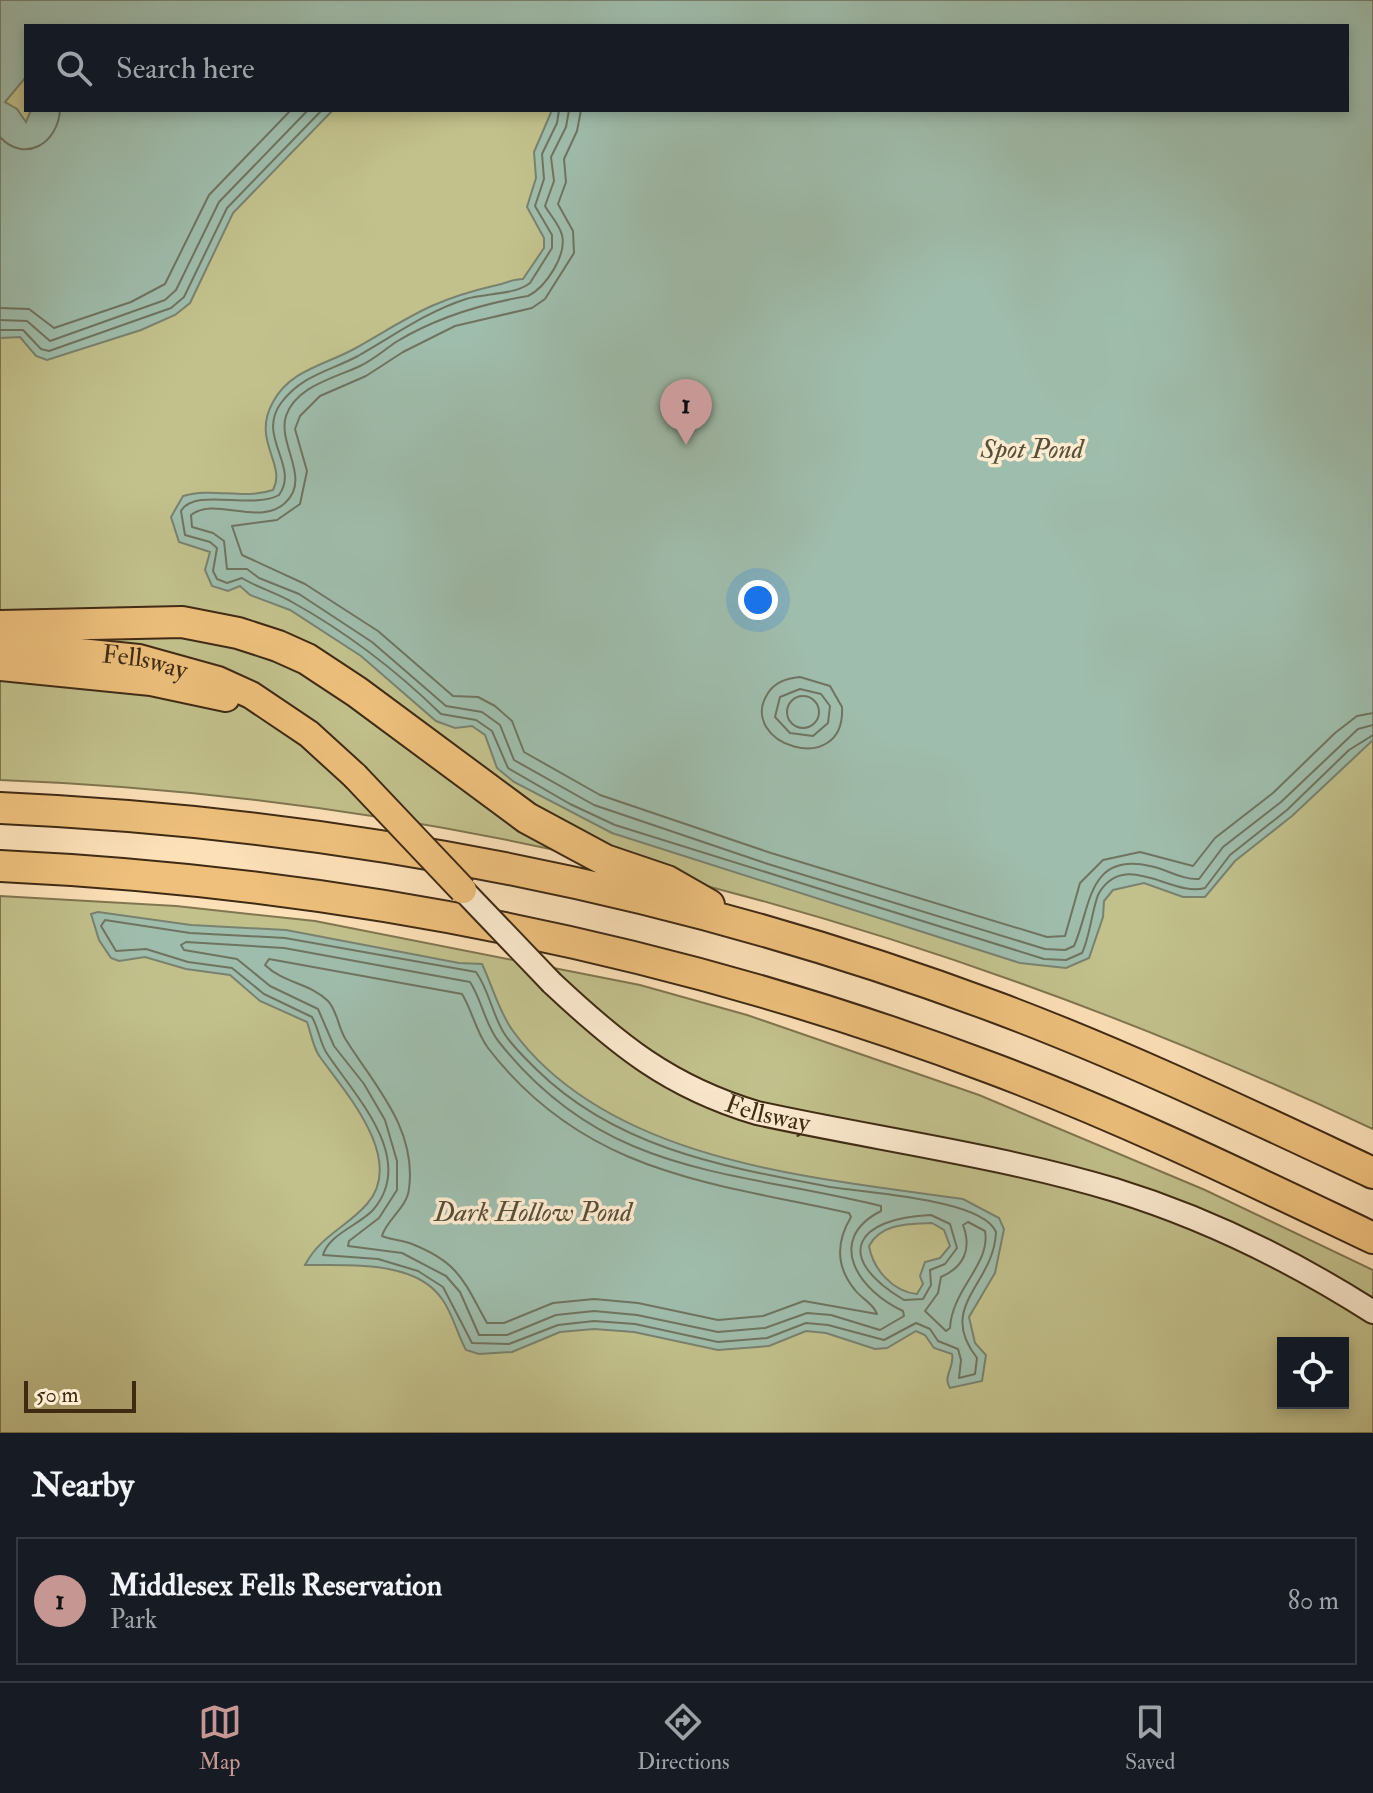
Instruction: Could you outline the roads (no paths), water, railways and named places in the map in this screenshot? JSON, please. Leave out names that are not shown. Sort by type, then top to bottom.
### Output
[{"type":"highway","points":[[0,626],[182,622],[229,630],[278,646],[307,659],[357,692],[527,818],[605,860],[667,881],[746,925]]},
{"type":"highway","points":[[0,808],[204,822],[366,843],[542,875],[746,925],[896,972],[1050,1028],[1201,1092],[1373,1173]]},
{"type":"highway","points":[[0,866],[152,876],[313,894],[512,928],[684,968],[853,1019],[1007,1074],[1145,1131],[1373,1238]]},
{"type":"main road","name":"Fellsway","points":[[0,644],[124,656],[177,666],[234,686],[278,714],[321,742],[552,983],[639,1059],[711,1098],[757,1113],[1032,1169],[1118,1191],[1186,1215],[1240,1239],[1321,1279],[1373,1312]]},
{"type":"main road","name":"Fellsway","points":[[0,667],[165,685],[278,714]]},
{"type":"water","name":"Spot Pond","points":[[0,0],[1373,0],[1373,740],[1292,816],[1235,861],[1205,897],[1183,897],[1144,883],[1113,890],[1104,901],[1103,917],[1089,958],[1066,968],[1020,963],[612,833],[514,782],[497,768],[485,735],[472,726],[455,728],[436,721],[361,656],[290,610],[250,595],[240,586],[228,591],[212,586],[205,570],[210,552],[179,542],[171,517],[183,496],[250,494],[273,490],[276,471],[267,440],[267,416],[280,391],[298,375],[354,349],[435,304],[523,279],[544,248],[544,238],[527,207],[536,178],[534,152],[551,112],[1349,112],[1349,24],[24,24],[24,79],[5,102],[17,109],[26,122],[30,112],[331,112],[233,213],[190,303],[175,315],[141,330],[47,360],[36,356],[20,337],[0,338]]},
{"type":"water","name":"Dark Hollow Pond","points":[[98,912],[191,925],[286,930],[459,963],[482,964],[513,1031],[554,1075],[603,1110],[658,1136],[718,1156],[780,1171],[963,1199],[999,1218],[1004,1229],[995,1273],[969,1317],[975,1343],[986,1355],[982,1381],[950,1388],[947,1380],[952,1354],[934,1348],[925,1335],[916,1331],[887,1348],[875,1349],[826,1333],[806,1331],[769,1346],[718,1350],[634,1332],[594,1329],[560,1332],[512,1352],[479,1354],[466,1350],[442,1299],[430,1286],[415,1277],[379,1267],[305,1265],[318,1246],[367,1204],[377,1187],[380,1168],[368,1128],[318,1053],[307,1022],[260,1001],[230,975],[186,969],[145,957],[119,961],[111,958],[99,940],[91,914]],"holes":[[[932,1223],[944,1230],[950,1246],[940,1258],[925,1262],[920,1276],[923,1284],[917,1294],[892,1284],[871,1255],[869,1246],[874,1238],[888,1229]]]},
{"type":"place","name":"Middlesex Fells Reservation","points":[[686,445]]}]
